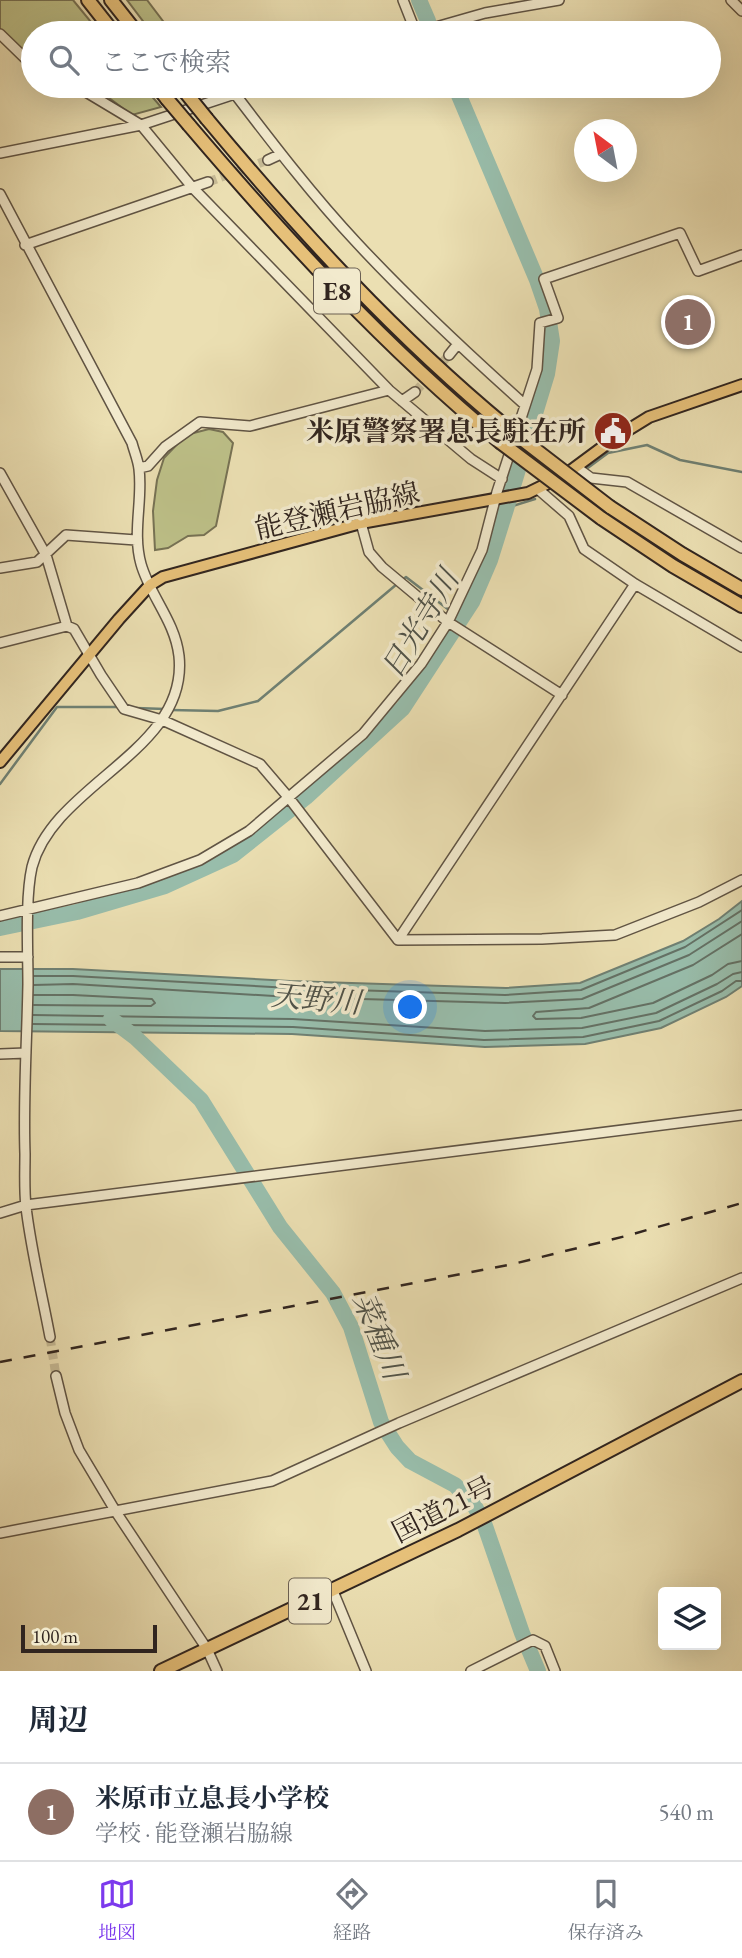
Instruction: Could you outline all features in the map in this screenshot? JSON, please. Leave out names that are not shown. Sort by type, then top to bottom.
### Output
[{"type":"highway","points":[[88,0],[105,21]]},
{"type":"highway","points":[[111,0],[128,21]]},
{"type":"highway","name":"E8","points":[[166,98],[322,275],[411,365],[500,442],[601,519],[673,566],[742,606]]},
{"type":"highway","name":"E8","points":[[190,98],[271,195],[348,279],[431,362],[510,430],[610,507],[742,589]]},
{"type":"highway","name":"国道21号","points":[[162,1671],[458,1530],[742,1381]]},
{"type":"main road","name":"能登瀬岩脇線","points":[[0,762],[150,585],[163,577],[361,523],[538,490],[649,417],[742,385]]},
{"type":"street","points":[[403,0],[411,21]]},
{"type":"street","points":[[457,21],[485,13],[559,0]]},
{"type":"street","points":[[731,0],[742,11]]},
{"type":"street","points":[[0,34],[21,54]]},
{"type":"street","points":[[96,98],[141,125],[192,187],[389,390],[471,459],[502,479]]},
{"type":"street","points":[[0,153],[141,125],[223,98]]},
{"type":"street","points":[[238,98],[355,242],[457,345],[525,405]]},
{"type":"street","points":[[268,160],[281,154]]},
{"type":"street","points":[[25,245],[208,182]]},
{"type":"street","points":[[0,194],[132,443],[139,468],[136,540],[141,564],[168,619],[179,657],[179,676],[173,699],[162,720],[143,742],[77,801],[51,831],[32,867],[24,1121],[26,1205],[50,1337]]},
{"type":"street","points":[[0,916],[138,883],[200,860],[249,831],[290,799],[363,734],[421,664],[449,622],[482,550],[537,369],[540,323],[558,318],[544,279],[680,233],[698,271],[742,255]]},
{"type":"street","points":[[449,355],[457,345]]},
{"type":"street","points":[[139,468],[149,466],[165,447],[200,422],[250,426],[389,390]]},
{"type":"street","points":[[402,401],[415,392]]},
{"type":"street","points":[[576,467],[591,478],[627,482],[742,548]]},
{"type":"street","points":[[0,473],[47,555],[67,626]]},
{"type":"street","points":[[538,490],[569,516],[584,549],[635,584],[742,647]]},
{"type":"street","points":[[361,523],[369,552],[382,567],[449,622],[562,695]]},
{"type":"street","points":[[0,568],[37,562],[66,535],[136,540]]},
{"type":"street","points":[[398,940],[635,584]]},
{"type":"street","points":[[0,643],[67,626],[74,629],[88,656],[124,709],[162,720],[260,764],[398,940]]},
{"type":"street","points":[[398,940],[542,939],[615,935],[699,902],[742,880]]},
{"type":"street","points":[[0,957],[28,958]]},
{"type":"street","points":[[0,1054],[26,1049]]},
{"type":"street","points":[[0,1213],[26,1205],[742,1115]]},
{"type":"street","points":[[0,1533],[272,1481],[400,1423],[742,1278]]},
{"type":"street","points":[[56,1376],[65,1413],[79,1450],[207,1649],[217,1671]]},
{"type":"street","points":[[333,1591],[366,1671]]},
{"type":"street","points":[[471,1671],[533,1640],[542,1642],[545,1646],[555,1671]]},
{"type":"green space","points":[[0,0],[73,0],[90,21],[21,21],[21,50],[0,30]]},
{"type":"green space","points":[[127,0],[147,0],[163,21],[143,21]]},
{"type":"green space","points":[[109,98],[153,98],[161,107],[132,115]]},
{"type":"green space","points":[[209,429],[223,432],[233,443],[216,526],[204,535],[188,536],[168,548],[155,550],[153,511],[157,480],[164,458],[186,435]]},
{"type":"water","name":"天野川","points":[[742,901],[742,986],[726,997],[661,1028],[585,1044],[485,1047],[292,1034],[0,1031],[0,969],[73,969],[290,981],[506,988],[580,983],[683,941]]},
{"type":"waterway","name":"日光寺川","points":[[419,0],[428,21]]},
{"type":"waterway","name":"日光寺川","points":[[0,928],[77,912],[165,886],[233,855],[306,797],[403,708],[472,602],[490,560],[506,509],[547,374],[552,341],[547,309],[537,280],[460,98]]},
{"type":"waterway","points":[[585,470],[608,453],[647,445],[680,460],[742,472]]},
{"type":"waterway","points":[[494,512],[535,499]]},
{"type":"waterway","points":[[402,580],[406,577],[449,610]]},
{"type":"waterway","points":[[171,710],[218,711],[258,701],[397,584]]},
{"type":"waterway","points":[[0,784],[57,707],[119,707]]},
{"type":"waterway","points":[[136,708],[165,709]]},
{"type":"waterway","name":"菜種川","points":[[111,1019],[135,1037],[201,1100],[280,1227],[333,1293],[351,1327],[381,1422],[397,1447],[410,1461],[455,1485],[474,1505],[485,1526],[538,1671]]},
{"type":"tunnel","points":[[208,182],[268,160]]},
{"type":"tunnel","points":[[415,392],[449,355]]},
{"type":"tunnel","points":[[50,1337],[56,1376]]},
{"type":"railway","points":[[0,1362],[513,1264],[742,1203]]},
{"type":"place","name":"米原市立息長小学校","points":[[688,322]]},
{"type":"place","name":"米原警察署息長駐在所","points":[[613,431]]}]
